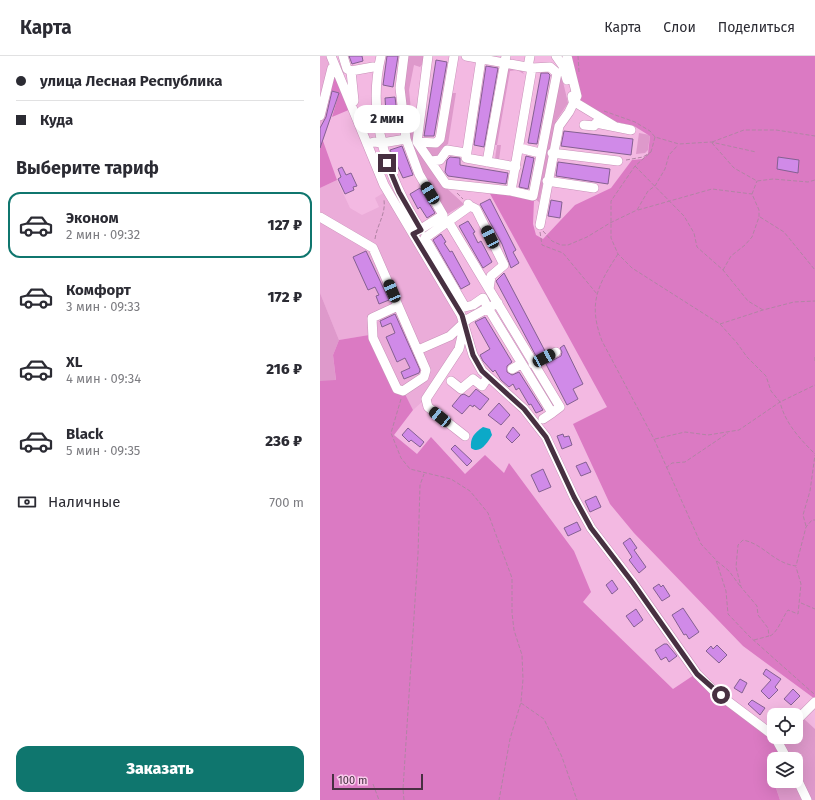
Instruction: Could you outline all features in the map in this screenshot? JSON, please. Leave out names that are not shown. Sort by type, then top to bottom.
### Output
[{"type":"street","points":[[331,56],[384,185],[395,194]]},
{"type":"street","points":[[343,56],[348,69],[378,68]]},
{"type":"street","points":[[381,56],[375,90],[382,143],[395,194],[417,232],[465,324],[473,355],[482,371],[524,409],[546,437],[574,497],[591,528],[633,583],[697,674],[713,690],[767,730]]},
{"type":"street","points":[[404,56],[400,88],[406,139],[419,174],[443,214],[417,232]]},
{"type":"street","points":[[428,56],[416,142],[446,184],[511,191],[533,196],[540,153],[557,72],[550,67],[530,67],[506,59],[474,57],[466,158],[516,167]]},
{"type":"street","points":[[416,142],[436,143],[440,139],[454,56]]},
{"type":"street","points":[[511,191],[519,148],[530,67],[530,56]]},
{"type":"street","points":[[556,56],[563,66],[574,101],[616,127]]},
{"type":"street","points":[[540,225],[552,153],[559,126],[569,112],[577,96],[567,56]]},
{"type":"street","points":[[487,162],[506,59]]},
{"type":"street","points":[[321,111],[332,68],[335,67]]},
{"type":"street","points":[[351,104],[354,101],[352,70]]},
{"type":"street","points":[[584,125],[594,126],[596,123],[631,130]]},
{"type":"street","points":[[367,144],[406,139]]},
{"type":"street","points":[[519,148],[540,153]]},
{"type":"street","points":[[431,161],[440,160],[447,150],[466,153]]},
{"type":"street","points":[[552,153],[618,161]]},
{"type":"street","points":[[547,181],[594,188]]},
{"type":"street","points":[[469,205],[476,209],[504,265],[491,276],[490,288],[483,298],[465,307],[424,238],[448,221],[469,205]]},
{"type":"street","points":[[320,218],[373,248],[426,370],[424,377],[403,391],[397,389],[373,338],[372,318],[398,306]]},
{"type":"street","points":[[448,221],[490,288],[560,407],[543,419]]},
{"type":"street","points":[[483,298],[520,362],[552,412]]},
{"type":"street","points":[[465,436],[428,407],[426,399],[459,349],[465,324],[468,319],[498,302]]},
{"type":"street","points":[[418,350],[450,336],[465,324]]},
{"type":"street","points":[[512,370],[520,362],[556,352]]},
{"type":"street","points":[[451,381],[461,390],[473,379],[482,386],[488,377]]},
{"type":"street","points":[[803,714],[815,702]]},
{"type":"street","points":[[801,788],[806,800]]},
{"type":"path","points":[[598,107],[635,122],[650,131],[655,137],[679,144],[711,142],[756,152]]},
{"type":"path","points":[[711,142],[744,130],[776,130],[815,136]]},
{"type":"path","points":[[655,137],[651,152],[635,166],[611,201],[610,223],[612,238],[618,254],[632,268],[720,324],[747,357],[766,376],[771,391],[780,402],[783,415],[798,437],[815,454],[810,491],[803,515],[806,527]]},
{"type":"path","points":[[711,142],[734,168],[757,181],[773,178],[808,182],[815,180]]},
{"type":"path","points":[[637,210],[648,191],[655,186],[665,169],[670,155],[679,144]]},
{"type":"path","points":[[626,154],[624,160],[643,157],[651,152]]},
{"type":"path","points":[[635,166],[684,216],[694,233],[697,247],[723,270],[748,301],[763,310]]},
{"type":"path","points":[[723,270],[731,256],[745,245],[752,237],[759,217],[759,210],[752,194],[757,181]]},
{"type":"path","points":[[540,225],[552,241],[560,245],[568,245],[587,237],[610,223],[637,210],[712,190],[752,194]]},
{"type":"path","points":[[457,194],[469,205]]},
{"type":"path","points":[[373,248],[376,229],[385,209]]},
{"type":"path","points":[[759,217],[784,232],[815,270]]},
{"type":"path","points":[[540,225],[542,245],[563,253],[597,294]]},
{"type":"path","points":[[618,254],[603,279],[597,294],[594,312],[596,325],[602,341],[654,439],[701,544],[729,571],[740,587],[757,606],[758,615],[768,628],[769,636]]},
{"type":"path","points":[[720,324],[794,302],[815,301],[815,305]]},
{"type":"path","points":[[815,357],[815,363]]},
{"type":"path","points":[[654,439],[685,432],[708,435],[739,430],[780,402],[815,384]]},
{"type":"path","points":[[403,391],[391,433],[401,458],[410,469],[451,479],[470,491],[488,513],[512,578],[514,630],[522,655],[523,679],[520,702],[510,739],[498,800]]},
{"type":"path","points":[[666,468],[672,463],[685,462],[728,432]]},
{"type":"path","points":[[404,800],[403,789],[409,717],[411,644],[418,554],[420,485],[424,473]]},
{"type":"path","points":[[754,640],[773,634],[782,617],[788,610],[798,614],[801,584],[796,566],[806,527],[812,520],[815,520]]},
{"type":"path","points":[[740,587],[736,567],[738,545],[743,540],[751,541],[778,562],[796,566]]},
{"type":"path","points":[[716,560],[726,591],[728,614],[754,640],[815,694]]},
{"type":"path","points":[[800,602],[815,609]]},
{"type":"path","points":[[520,702],[544,718],[562,757],[577,800]]},
{"type":"path","points":[[373,784],[379,800]]},
{"type":"shaded area","points":[[320,56],[327,56],[329,62],[325,89],[339,93],[323,141],[320,140]]},
{"type":"shaded area","points":[[407,56],[426,56],[425,61],[420,67],[414,65],[409,90],[414,141],[443,185],[464,204],[446,215],[426,182],[409,143],[402,86]]},
{"type":"shaded area","points":[[564,56],[815,56],[815,699],[743,646],[634,533],[610,504],[573,424],[607,407],[489,192],[534,200],[533,224],[536,235],[543,239],[575,205],[611,188],[632,160],[642,159],[648,154],[650,136],[634,126],[604,119],[578,101]]},
{"type":"shaded area","points":[[512,67],[521,69],[524,74],[517,70],[510,71],[497,145],[494,145],[507,69]]},
{"type":"shaded area","points":[[560,69],[568,103],[556,121],[539,202],[534,198]]},
{"type":"shaded area","points":[[335,73],[351,109],[332,117],[339,93],[329,90]]},
{"type":"shaded area","points":[[450,93],[456,93],[448,144],[441,149],[439,156],[431,158],[425,147],[426,143],[441,145],[444,140]]},
{"type":"shaded area","points":[[639,133],[650,135],[648,150],[645,153],[636,154]]},
{"type":"shaded area","points":[[320,140],[323,141],[337,180],[320,188]]},
{"type":"shaded area","points":[[497,145],[501,145],[499,160],[495,159]]},
{"type":"shaded area","points":[[337,180],[350,208],[362,215],[379,207],[375,198],[385,192],[461,323],[455,351],[424,400],[413,410],[375,334],[339,340],[320,293],[320,188]]},
{"type":"shaded area","points":[[320,293],[339,340],[333,355],[336,381],[320,381]]},
{"type":"shaded area","points":[[375,334],[413,410],[394,435],[417,454],[431,437],[465,474],[485,455],[504,473],[509,463],[574,551],[591,592],[583,602],[673,689],[694,675],[767,734],[767,744],[775,744],[780,752],[767,752],[767,788],[776,788],[780,800],[320,800],[320,381],[336,380],[333,355],[339,340]]},
{"type":"shaded area","points":[[803,718],[815,729],[815,800],[780,800],[776,788],[803,788],[803,752],[781,752],[777,744],[803,744]]},
{"type":"water","points":[[483,427],[490,429],[492,435],[481,449],[474,450],[471,448],[472,439],[477,431]]},
{"type":"building","points":[[349,56],[362,56],[363,61],[352,64]]},
{"type":"building","points":[[387,56],[398,56],[393,87],[383,85]]},
{"type":"building","points":[[436,60],[447,62],[434,136],[424,136]]},
{"type":"building","points":[[486,66],[498,68],[484,147],[474,145]]},
{"type":"building","points":[[541,73],[548,73],[550,75],[537,144],[528,143]]},
{"type":"building","points":[[332,91],[339,93],[320,148],[320,128],[326,117]]},
{"type":"building","points":[[395,97],[399,129],[387,129],[385,98]]},
{"type":"building","points":[[564,131],[633,139],[631,155],[561,146]]},
{"type":"building","points":[[402,146],[413,175],[403,178],[390,150]]},
{"type":"building","points":[[526,156],[534,158],[528,189],[519,187]]},
{"type":"building","points":[[450,157],[460,158],[460,165],[508,173],[506,184],[448,176],[445,172],[447,160]]},
{"type":"building","points":[[778,157],[799,160],[798,173],[777,169]]},
{"type":"building","points":[[558,162],[610,169],[608,184],[556,176]]},
{"type":"building","points":[[342,167],[346,175],[351,173],[357,186],[353,187],[354,190],[345,194],[338,179],[341,177],[338,169]]},
{"type":"building","points":[[420,188],[435,213],[427,218],[420,207],[418,209],[410,194]]},
{"type":"building","points":[[490,199],[516,250],[513,252],[519,263],[511,268],[502,244],[480,204]]},
{"type":"building","points":[[551,200],[562,202],[560,218],[548,216]]},
{"type":"building","points":[[468,221],[475,232],[473,233],[478,243],[481,241],[492,262],[483,268],[459,226]]},
{"type":"building","points":[[441,234],[446,242],[444,243],[450,252],[452,251],[470,284],[461,289],[433,240]]},
{"type":"building","points":[[366,251],[389,300],[379,304],[376,296],[379,295],[375,287],[368,290],[353,257]]},
{"type":"building","points":[[504,273],[545,351],[536,356],[496,281]]},
{"type":"building","points":[[395,314],[420,370],[419,373],[404,379],[401,372],[410,368],[405,358],[397,362],[386,337],[395,333],[391,323],[382,327],[380,321]]},
{"type":"building","points":[[485,317],[512,362],[507,366],[507,372],[512,375],[519,372],[543,410],[536,413],[531,404],[529,405],[519,388],[516,390],[513,384],[509,387],[501,380],[495,370],[493,372],[483,361],[480,355],[490,349],[475,322]]},
{"type":"building","points":[[564,345],[583,384],[573,389],[578,399],[567,405],[546,364],[561,356],[562,352],[560,348]]},
{"type":"building","points":[[476,389],[489,399],[480,410],[474,405],[473,407],[470,405],[462,414],[452,406],[461,395],[464,394],[469,397]]},
{"type":"building","points":[[499,403],[510,415],[501,425],[488,415]]},
{"type":"building","points":[[513,427],[520,435],[512,443],[506,437]]},
{"type":"building","points":[[408,428],[424,442],[420,447],[411,440],[409,442],[402,435]]},
{"type":"building","points":[[563,434],[564,437],[569,436],[572,445],[562,449],[557,436]]},
{"type":"building","points":[[455,445],[472,461],[467,466],[451,449]]},
{"type":"building","points":[[586,462],[591,472],[581,476],[576,466]]},
{"type":"building","points":[[543,469],[551,487],[539,492],[531,475]]},
{"type":"building","points":[[596,496],[601,507],[590,512],[585,501]]},
{"type":"building","points":[[577,522],[581,530],[568,536],[564,528]]},
{"type":"building","points":[[630,538],[637,548],[634,550],[646,567],[639,573],[629,560],[632,557],[623,543]]},
{"type":"building","points":[[612,580],[618,589],[612,594],[606,585]]},
{"type":"building","points":[[659,584],[661,587],[663,585],[670,596],[662,601],[653,588]]},
{"type":"building","points":[[683,608],[699,632],[689,639],[686,634],[684,635],[672,615]]},
{"type":"building","points":[[636,609],[643,620],[634,627],[626,616]]},
{"type":"building","points":[[664,644],[667,644],[677,656],[669,662],[666,657],[661,660],[655,650]]},
{"type":"building","points":[[717,645],[727,655],[719,663],[706,651],[711,646],[713,649]]},
{"type":"building","points":[[766,669],[781,679],[775,687],[778,690],[769,699],[761,691],[771,680],[763,674]]},
{"type":"building","points":[[740,679],[747,683],[742,693],[734,688]]},
{"type":"building","points":[[793,689],[800,696],[791,705],[784,699]]},
{"type":"building","points":[[752,700],[765,708],[760,715],[748,704]]},
{"type":"route","points":[[387,163],[392,178],[407,208],[421,230],[413,234],[462,315],[473,355],[482,371],[524,409],[536,423],[546,437],[574,497],[591,528],[633,583],[697,674],[713,690],[721,695]]}]
